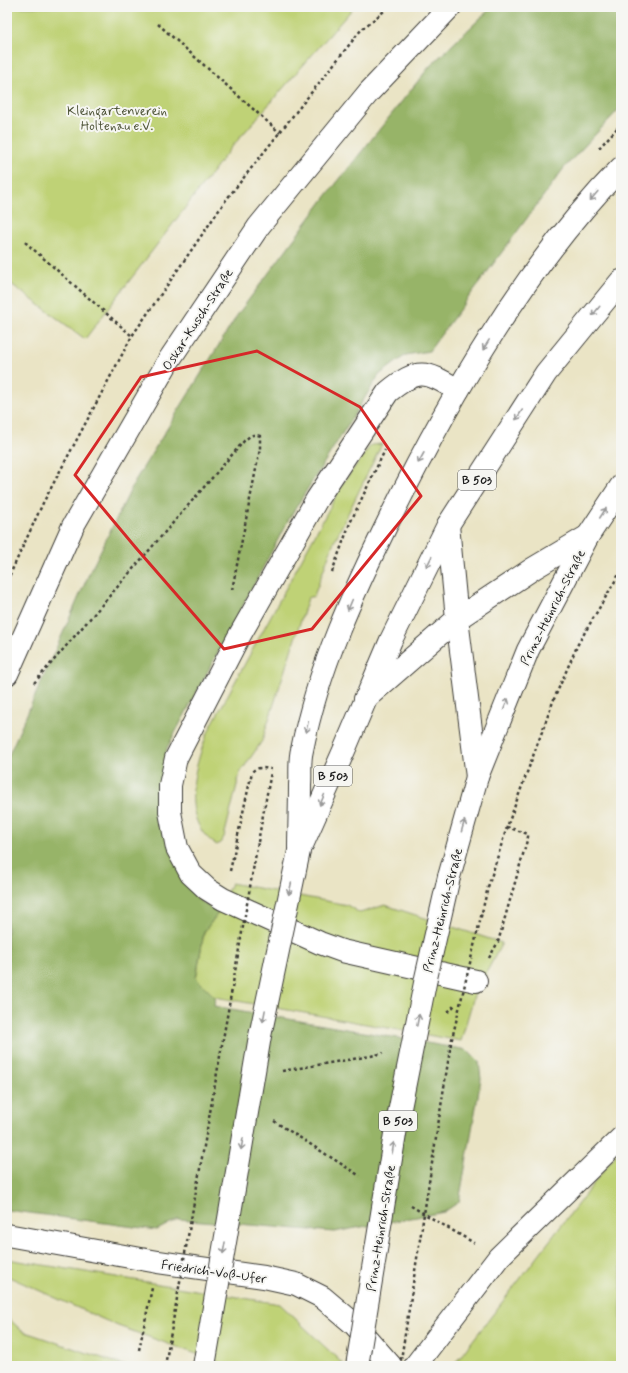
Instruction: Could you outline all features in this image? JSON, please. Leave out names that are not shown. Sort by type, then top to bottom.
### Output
[{"type":"main road","name":"Oskar-Kusch-Straße","points":[[7,674],[73,526],[169,360],[259,226],[369,92],[450,7]]},
{"type":"main road","name":"B 503","points":[[204,1366],[260,1036],[299,851],[301,753],[314,699],[329,654],[365,569],[410,478],[458,390],[507,312],[566,231],[598,191],[621,168]]},
{"type":"main road","name":"B 503","points":[[299,851],[391,640],[448,525],[546,373],[621,281]]},
{"type":"main road","points":[[458,390],[433,376],[418,375],[404,379],[388,392],[317,499],[237,640],[176,758],[170,785],[170,812],[177,848],[191,874],[207,889],[223,899],[320,943],[342,951],[476,981]]},
{"type":"main road","name":"Prinz-Heinrich-Straße","points":[[357,1366],[396,1128],[426,978],[449,877],[477,777],[528,650],[588,536],[621,486]]},
{"type":"main road","points":[[448,525],[457,619],[477,777]]},
{"type":"main road","points":[[365,699],[457,619],[534,568],[588,536]]},
{"type":"main road","points":[[416,1366],[499,1257],[621,1138]]},
{"type":"main road","name":"Friedrich-Voß-Ufer","points":[[7,1235],[158,1262],[264,1277],[296,1284],[322,1297],[354,1324],[391,1366]]},
{"type":"path","points":[[7,581],[43,503],[132,336],[226,200],[362,30],[388,7]]},
{"type":"path","points":[[158,24],[280,133]]},
{"type":"path","points":[[25,242],[132,336]]},
{"type":"path","points":[[33,685],[244,441],[255,434],[260,436],[260,449],[231,593]]},
{"type":"path","points":[[400,1366],[451,1044],[488,887],[507,827],[554,699],[578,644],[621,571]]},
{"type":"path","points":[[236,843],[252,772],[255,768],[260,767],[271,769]]},
{"type":"path","points":[[498,942],[528,837],[528,834],[507,827]]},
{"type":"path","points":[[165,1366],[258,842]]},
{"type":"path","points":[[139,1350],[158,1262]]},
{"type":"highlighted area","points":[[257,351],[360,407],[421,496],[312,629],[224,649],[75,475],[141,377]]},
{"type":"green space","name":"Kleingartenverein Holtenau e.V.","points":[[7,7],[354,7],[230,149],[85,339],[7,281]]},
{"type":"green space","points":[[492,7],[621,7],[621,107],[564,168],[429,351],[406,355],[379,375],[290,517],[167,748],[162,777],[184,880],[198,899],[218,913],[204,932],[196,978],[215,997],[214,1006],[467,1050],[479,1062],[481,1079],[459,1202],[444,1212],[334,1232],[178,1219],[157,1230],[7,1210],[7,759],[89,574],[136,479],[238,314],[327,195],[430,66]]},
{"type":"green space","points":[[382,444],[333,544],[314,596],[308,598],[262,741],[240,773],[224,837],[217,845],[205,834],[197,821],[193,806],[195,774],[204,742],[210,728],[343,483],[371,445]]},
{"type":"green space","points":[[231,883],[347,905],[360,913],[385,905],[502,943],[474,996],[461,1041],[215,997],[196,979],[204,932],[218,913]]},
{"type":"green space","points":[[621,1148],[621,1366],[453,1366]]},
{"type":"green space","points":[[7,1259],[280,1304],[345,1366],[230,1366],[118,1326],[7,1276]]},
{"type":"green space","points":[[7,1317],[22,1331],[126,1366],[7,1366]]}]
